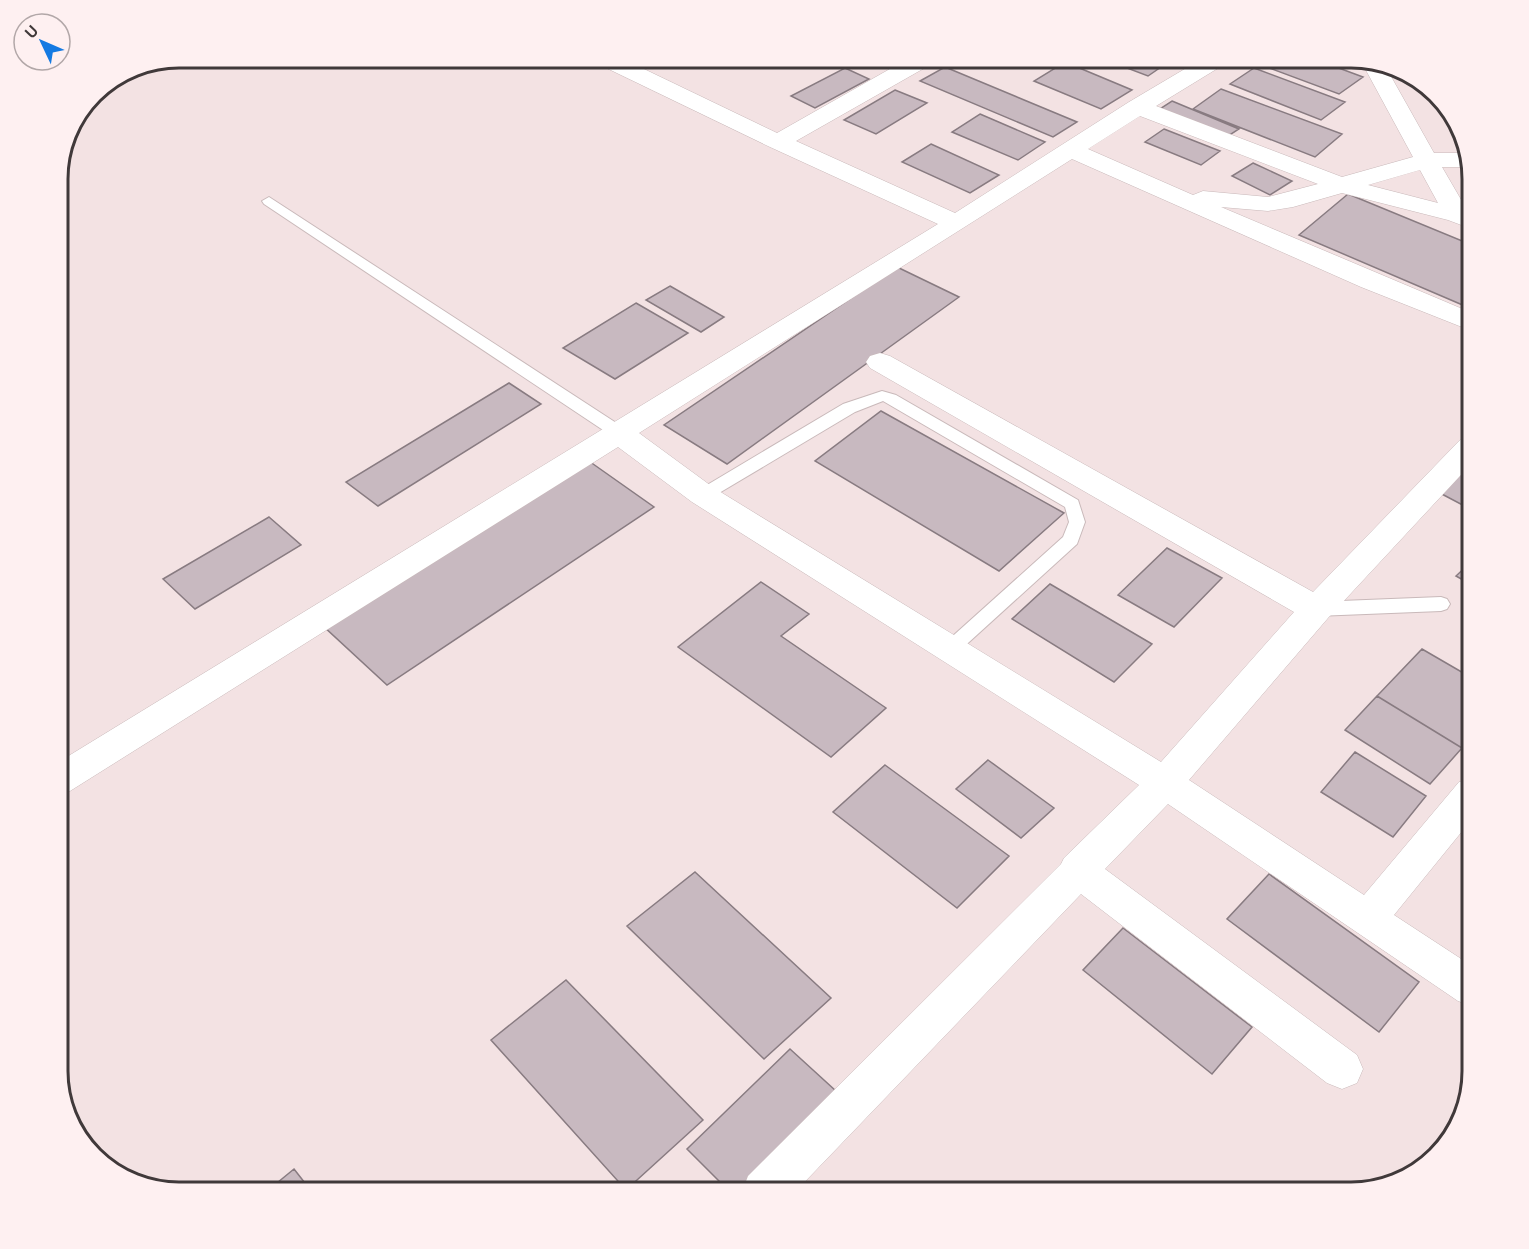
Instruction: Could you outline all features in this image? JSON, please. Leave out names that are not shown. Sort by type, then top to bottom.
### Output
[{"type":"street","points":[[625,68],[777,142],[957,223]]},
{"type":"street","points":[[777,142],[908,68]]},
{"type":"street","points":[[68,774],[957,223],[1202,68]]},
{"type":"street","points":[[1378,71],[1427,160],[1462,214]]},
{"type":"street","points":[[1137,107],[1341,185],[1462,218]]},
{"type":"street","points":[[1070,150],[1462,318]]},
{"type":"street","points":[[1175,195],[1268,204],[1310,196],[1427,160],[1460,160]]},
{"type":"street","points":[[880,362],[1316,609]]},
{"type":"street","points":[[618,432],[703,495],[1165,783],[1462,981]]},
{"type":"street","points":[[774,1182],[1077,870],[1165,783],[1316,609],[1462,456]]},
{"type":"street","points":[[1368,918],[1462,805]]},
{"type":"street","points":[[1077,870],[1132,908],[1284,1028],[1342,1069]]},
{"type":"lane","points":[[269,201],[618,432]]},
{"type":"lane","points":[[703,495],[849,408],[882,396],[891,398],[1072,504],[1077,522],[1071,540],[951,648]]},
{"type":"lane","points":[[1316,609],[1441,604]]},
{"type":"building","points":[[845,68],[869,79],[815,108],[791,96]]},
{"type":"building","points":[[947,68],[1077,122],[1053,137],[920,81]]},
{"type":"building","points":[[1055,68],[1079,68],[1132,90],[1101,109],[1034,81]]},
{"type":"building","points":[[1127,68],[1160,68],[1148,76]]},
{"type":"building","points":[[1254,68],[1345,102],[1321,120],[1230,84]]},
{"type":"building","points":[[1269,68],[1339,68],[1363,77],[1339,94]]},
{"type":"building","points":[[1221,89],[1342,134],[1315,157],[1193,109]]},
{"type":"building","points":[[895,90],[927,103],[876,134],[844,120]]},
{"type":"building","points":[[1172,101],[1239,129],[1222,140],[1155,112]]},
{"type":"building","points":[[980,114],[1045,142],[1018,160],[952,132]]},
{"type":"building","points":[[1164,129],[1220,151],[1201,165],[1145,142]]},
{"type":"building","points":[[931,144],[999,175],[970,193],[902,162]]},
{"type":"building","points":[[1253,163],[1292,181],[1270,195],[1232,176]]},
{"type":"building","points":[[1348,194],[1462,241],[1462,305],[1299,235]]},
{"type":"building","points":[[897,267],[959,297],[727,464],[664,425]]},
{"type":"building","points":[[670,286],[724,317],[701,332],[646,300]]},
{"type":"building","points":[[636,303],[688,333],[615,379],[563,348]]},
{"type":"building","points":[[509,383],[541,404],[378,506],[346,482]]},
{"type":"building","points":[[881,411],[1064,513],[999,571],[815,461]]},
{"type":"building","points":[[586,459],[654,507],[387,685],[321,624]]},
{"type":"building","points":[[1462,471],[1462,505],[1438,492]]},
{"type":"building","points":[[269,517],[301,545],[195,609],[163,579]]},
{"type":"building","points":[[1167,548],[1222,578],[1174,627],[1118,595]]},
{"type":"building","points":[[1462,570],[1462,579],[1456,576]]},
{"type":"building","points":[[761,582],[809,614],[781,636],[886,708],[831,757],[678,647]]},
{"type":"building","points":[[1050,584],[1152,644],[1114,682],[1012,619]]},
{"type":"building","points":[[1422,649],[1462,672],[1462,748],[1377,696]]},
{"type":"building","points":[[1377,696],[1462,748],[1430,784],[1345,730]]},
{"type":"building","points":[[1355,752],[1426,796],[1393,837],[1321,792]]},
{"type":"building","points":[[988,760],[1054,808],[1021,838],[956,789]]},
{"type":"building","points":[[885,765],[1009,856],[957,908],[833,812]]},
{"type":"building","points":[[695,872],[831,998],[764,1059],[627,926]]},
{"type":"building","points":[[1269,874],[1419,982],[1379,1032],[1227,919]]},
{"type":"building","points":[[1123,928],[1252,1027],[1212,1074],[1083,970]]},
{"type":"building","points":[[566,980],[703,1120],[635,1182],[619,1182],[491,1040]]},
{"type":"building","points":[[790,1049],[836,1091],[747,1182],[720,1182],[687,1149]]},
{"type":"building","points":[[294,1169],[304,1182],[278,1182]]}]
